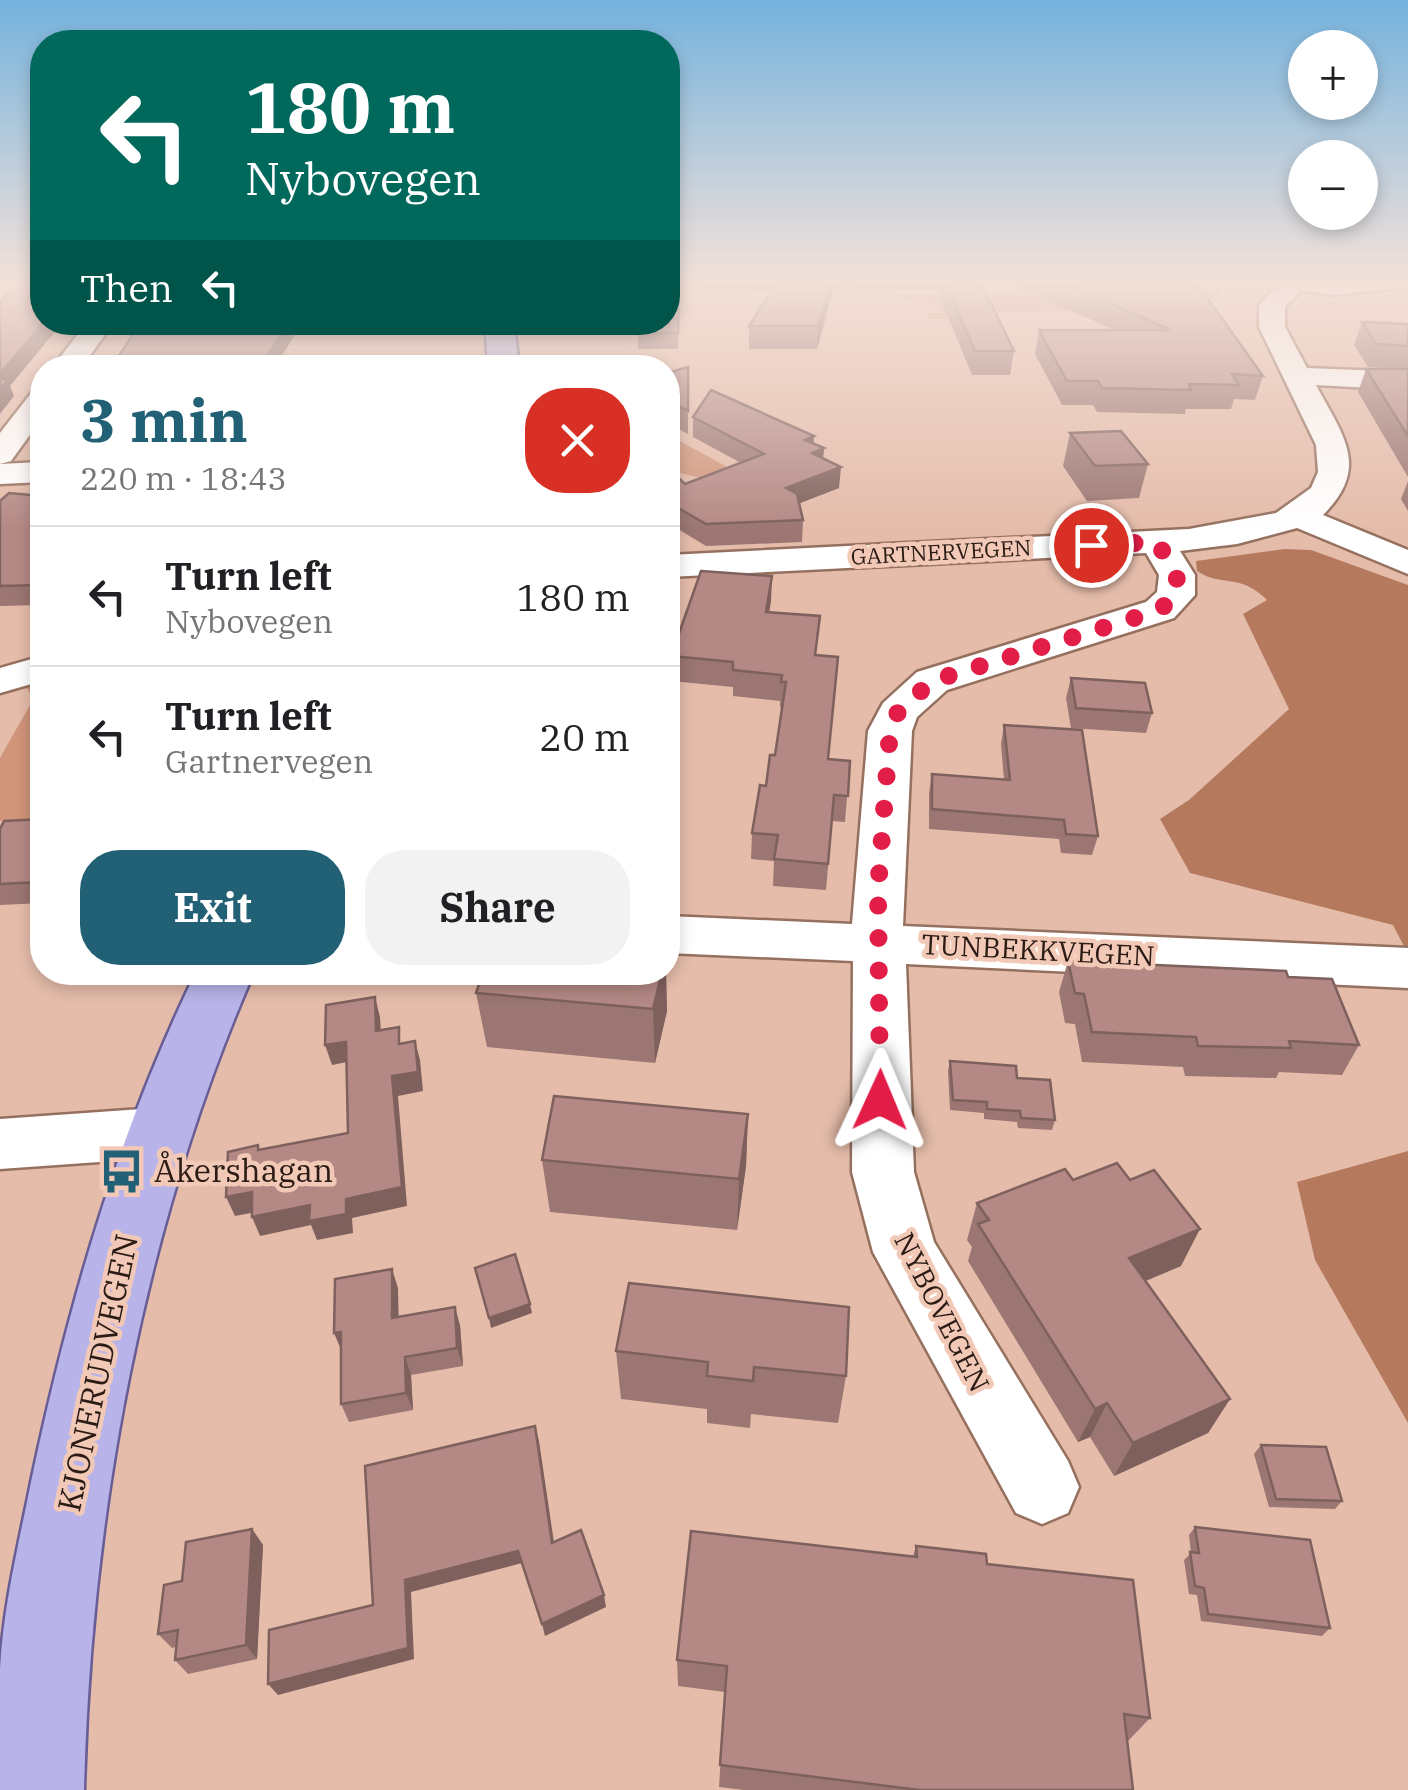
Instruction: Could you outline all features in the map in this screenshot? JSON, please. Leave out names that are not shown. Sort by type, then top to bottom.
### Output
[{"type":"main road","name":"KJONERUDVEGEN","points":[[36,1790],[42,1686],[70,1496],[103,1327],[156,1133],[219,985]]},
{"type":"street","name":"GARTNERVEGEN","points":[[680,565],[1157,542],[1250,532],[1297,516],[1327,493],[1336,463],[1332,446],[1290,363]]},
{"type":"street","points":[[1296,376],[1408,381]]},
{"type":"street","points":[[0,454],[30,414]]},
{"type":"street","points":[[0,474],[30,473]]},
{"type":"street","points":[[1297,516],[1408,564]]},
{"type":"street","name":"NYBOVEGEN","points":[[1042,1487],[934,1307],[905,1252],[892,1210],[880,1136],[882,988],[877,941],[890,731],[898,712],[932,681],[1160,610],[1176,594],[1177,575],[1157,542]]},
{"type":"street","points":[[0,681],[30,672]]},
{"type":"street","name":"TUNBEKKVEGEN","points":[[680,934],[1408,968]]},
{"type":"street","points":[[0,1144],[156,1133]]},
{"type":"shaded area","points":[[680,441],[744,476],[701,478],[680,473]]},
{"type":"shaded area","points":[[1284,549],[1311,550],[1408,585],[1408,954],[1393,925],[1190,873],[1160,819],[1189,800],[1289,709],[1243,614],[1267,600],[1248,586],[1206,576],[1197,571],[1196,561]]},
{"type":"shaded area","points":[[30,705],[30,820],[0,821],[0,758]]},
{"type":"shaded area","points":[[1408,1151],[1408,1423],[1315,1260],[1297,1182]]},
{"type":"building","points":[[1057,363],[1253,363],[1263,376],[1232,374],[1239,385],[1189,384],[1191,390],[1102,388],[1098,381],[1067,381]]},
{"type":"building","points":[[688,367],[688,411],[680,407],[680,369]]},
{"type":"building","points":[[1366,369],[1408,369],[1408,436]]},
{"type":"building","points":[[711,390],[814,436],[805,440],[824,448],[812,453],[841,467],[786,488],[797,494],[803,520],[706,524],[680,509],[680,479],[685,484],[764,454],[693,417]]},
{"type":"building","points":[[1121,431],[1148,464],[1095,466],[1070,433]]},
{"type":"building","points":[[9,493],[30,495],[30,585],[0,586],[0,501]]},
{"type":"building","points":[[701,571],[772,576],[766,612],[820,616],[815,655],[838,657],[828,759],[850,761],[848,796],[834,795],[828,864],[774,859],[778,835],[752,833],[760,785],[766,786],[770,755],[775,755],[786,682],[781,682],[782,675],[733,670],[733,662],[680,657],[680,630]]},
{"type":"building","points":[[1071,678],[1145,683],[1152,713],[1076,708]]},
{"type":"building","points":[[1004,725],[1082,730],[1098,836],[1066,834],[1064,820],[932,809],[932,774],[1010,780]]},
{"type":"building","points":[[30,820],[30,882],[0,884],[0,829],[4,821]]},
{"type":"building","points":[[1068,961],[1286,971],[1288,977],[1332,979],[1359,1045],[1289,1041],[1291,1048],[1198,1046],[1196,1037],[1092,1032],[1084,994],[1075,993]]},
{"type":"building","points":[[479,985],[659,985],[653,1009],[476,993]]},
{"type":"building","points":[[375,997],[376,1031],[399,1027],[399,1044],[415,1041],[418,1072],[392,1076],[402,1187],[346,1199],[346,1214],[309,1221],[310,1205],[252,1217],[252,1192],[226,1197],[228,1152],[348,1133],[346,1042],[325,1045],[326,1005]]},
{"type":"building","points":[[950,1061],[1016,1066],[1017,1078],[1050,1080],[1055,1120],[1021,1118],[1020,1111],[987,1109],[987,1102],[953,1100]]},
{"type":"building","points":[[554,1096],[748,1114],[739,1179],[542,1160]]},
{"type":"building","points":[[1117,1163],[1130,1180],[1154,1170],[1200,1229],[1129,1258],[1230,1399],[1133,1443],[1107,1403],[1095,1409],[978,1224],[989,1220],[977,1203],[1065,1169],[1073,1180]]},
{"type":"building","points":[[515,1254],[530,1304],[489,1318],[475,1268]]},
{"type":"building","points":[[392,1269],[392,1318],[455,1307],[457,1348],[405,1357],[406,1393],[341,1404],[341,1332],[334,1333],[335,1279]]},
{"type":"building","points":[[629,1283],[849,1307],[846,1376],[754,1367],[753,1381],[707,1376],[708,1362],[616,1351]]},
{"type":"building","points":[[535,1426],[552,1543],[581,1530],[604,1595],[542,1624],[518,1551],[405,1580],[408,1648],[268,1684],[269,1630],[373,1605],[365,1466]]},
{"type":"building","points":[[1261,1445],[1326,1447],[1342,1501],[1276,1499]]},
{"type":"building","points":[[1195,1527],[1310,1540],[1330,1628],[1208,1614],[1204,1588],[1195,1586],[1190,1552],[1199,1553]]},
{"type":"building","points":[[252,1529],[246,1645],[175,1660],[178,1630],[158,1634],[164,1585],[182,1581],[186,1542]]},
{"type":"building","points":[[691,1531],[917,1557],[916,1546],[986,1554],[987,1564],[1133,1580],[1150,1718],[1124,1714],[1133,1790],[919,1790],[720,1765],[727,1666],[677,1660]]},
{"type":"place","name":"Åkershagan","points":[[121,1171]]},
{"type":"route","points":[[880,1100],[882,988],[877,941],[878,889],[890,731],[898,712],[932,681],[1160,610],[1176,594],[1177,575],[1157,542],[1091,545]]}]
